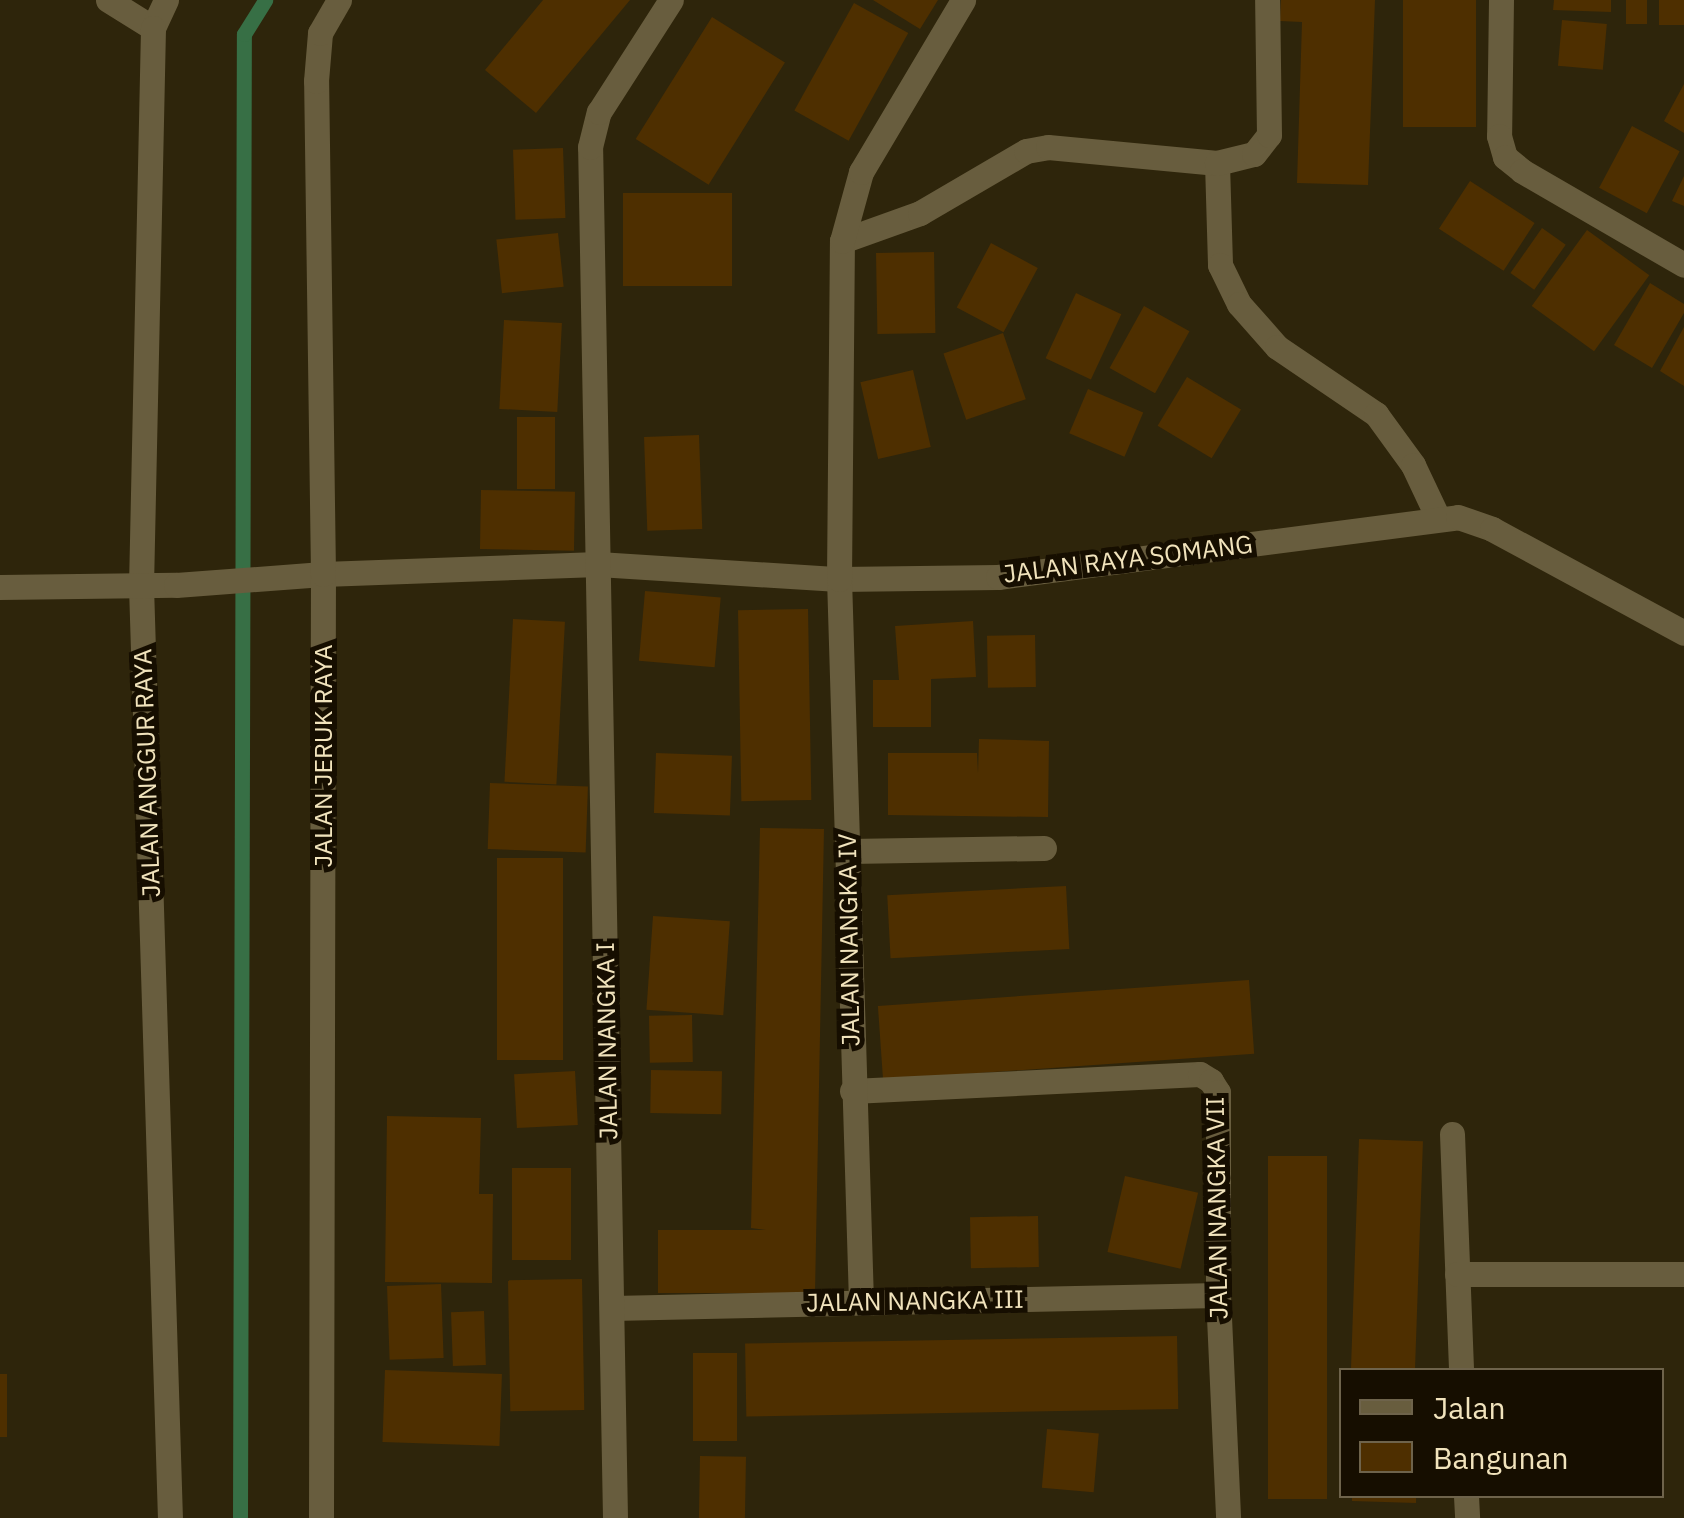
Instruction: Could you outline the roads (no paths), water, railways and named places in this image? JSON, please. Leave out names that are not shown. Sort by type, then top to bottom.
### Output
[{"type":"street","points":[[108,0],[153,28],[166,0]]},
{"type":"street","name":"JALAN JERUK RAYA","points":[[321,1518],[313,576],[316,81],[320,32],[340,0]]},
{"type":"street","name":"JALAN NANGKA I","points":[[615,1518],[590,148],[599,112],[671,0]]},
{"type":"street","name":"JALAN NANGKA IV","points":[[861,1302],[839,578],[842,240],[861,172],[963,0]]},
{"type":"street","points":[[842,240],[920,213],[1026,151],[1048,147],[1217,163],[1254,154],[1269,136],[1267,0]]},
{"type":"street","points":[[1501,0],[1498,136],[1505,157],[1522,171],[1684,265]]},
{"type":"street","name":"JALAN ANGGUR RAYA","points":[[153,28],[142,586],[170,1518]]},
{"type":"street","points":[[1217,163],[1220,265],[1239,304],[1277,348],[1376,414],[1412,465],[1438,518]]},
{"type":"street","name":"JALAN RAYA SOMANG","points":[[0,587],[176,586],[598,564],[839,578],[998,577],[1458,517],[1492,529],[1684,633]]},
{"type":"street","points":[[849,850],[1044,848]]},
{"type":"street","name":"JALAN NANGKA VII","points":[[852,1091],[1200,1074],[1211,1080],[1218,1092],[1218,1295],[1228,1518]]},
{"type":"street","points":[[1452,1134],[1461,1368]]},
{"type":"street","points":[[1457,1274],[1684,1274]]},
{"type":"street","name":"JALAN NANGKA III","points":[[612,1308],[1218,1295]]},
{"type":"waterway","points":[[240,1518],[244,34],[265,0]]}]
